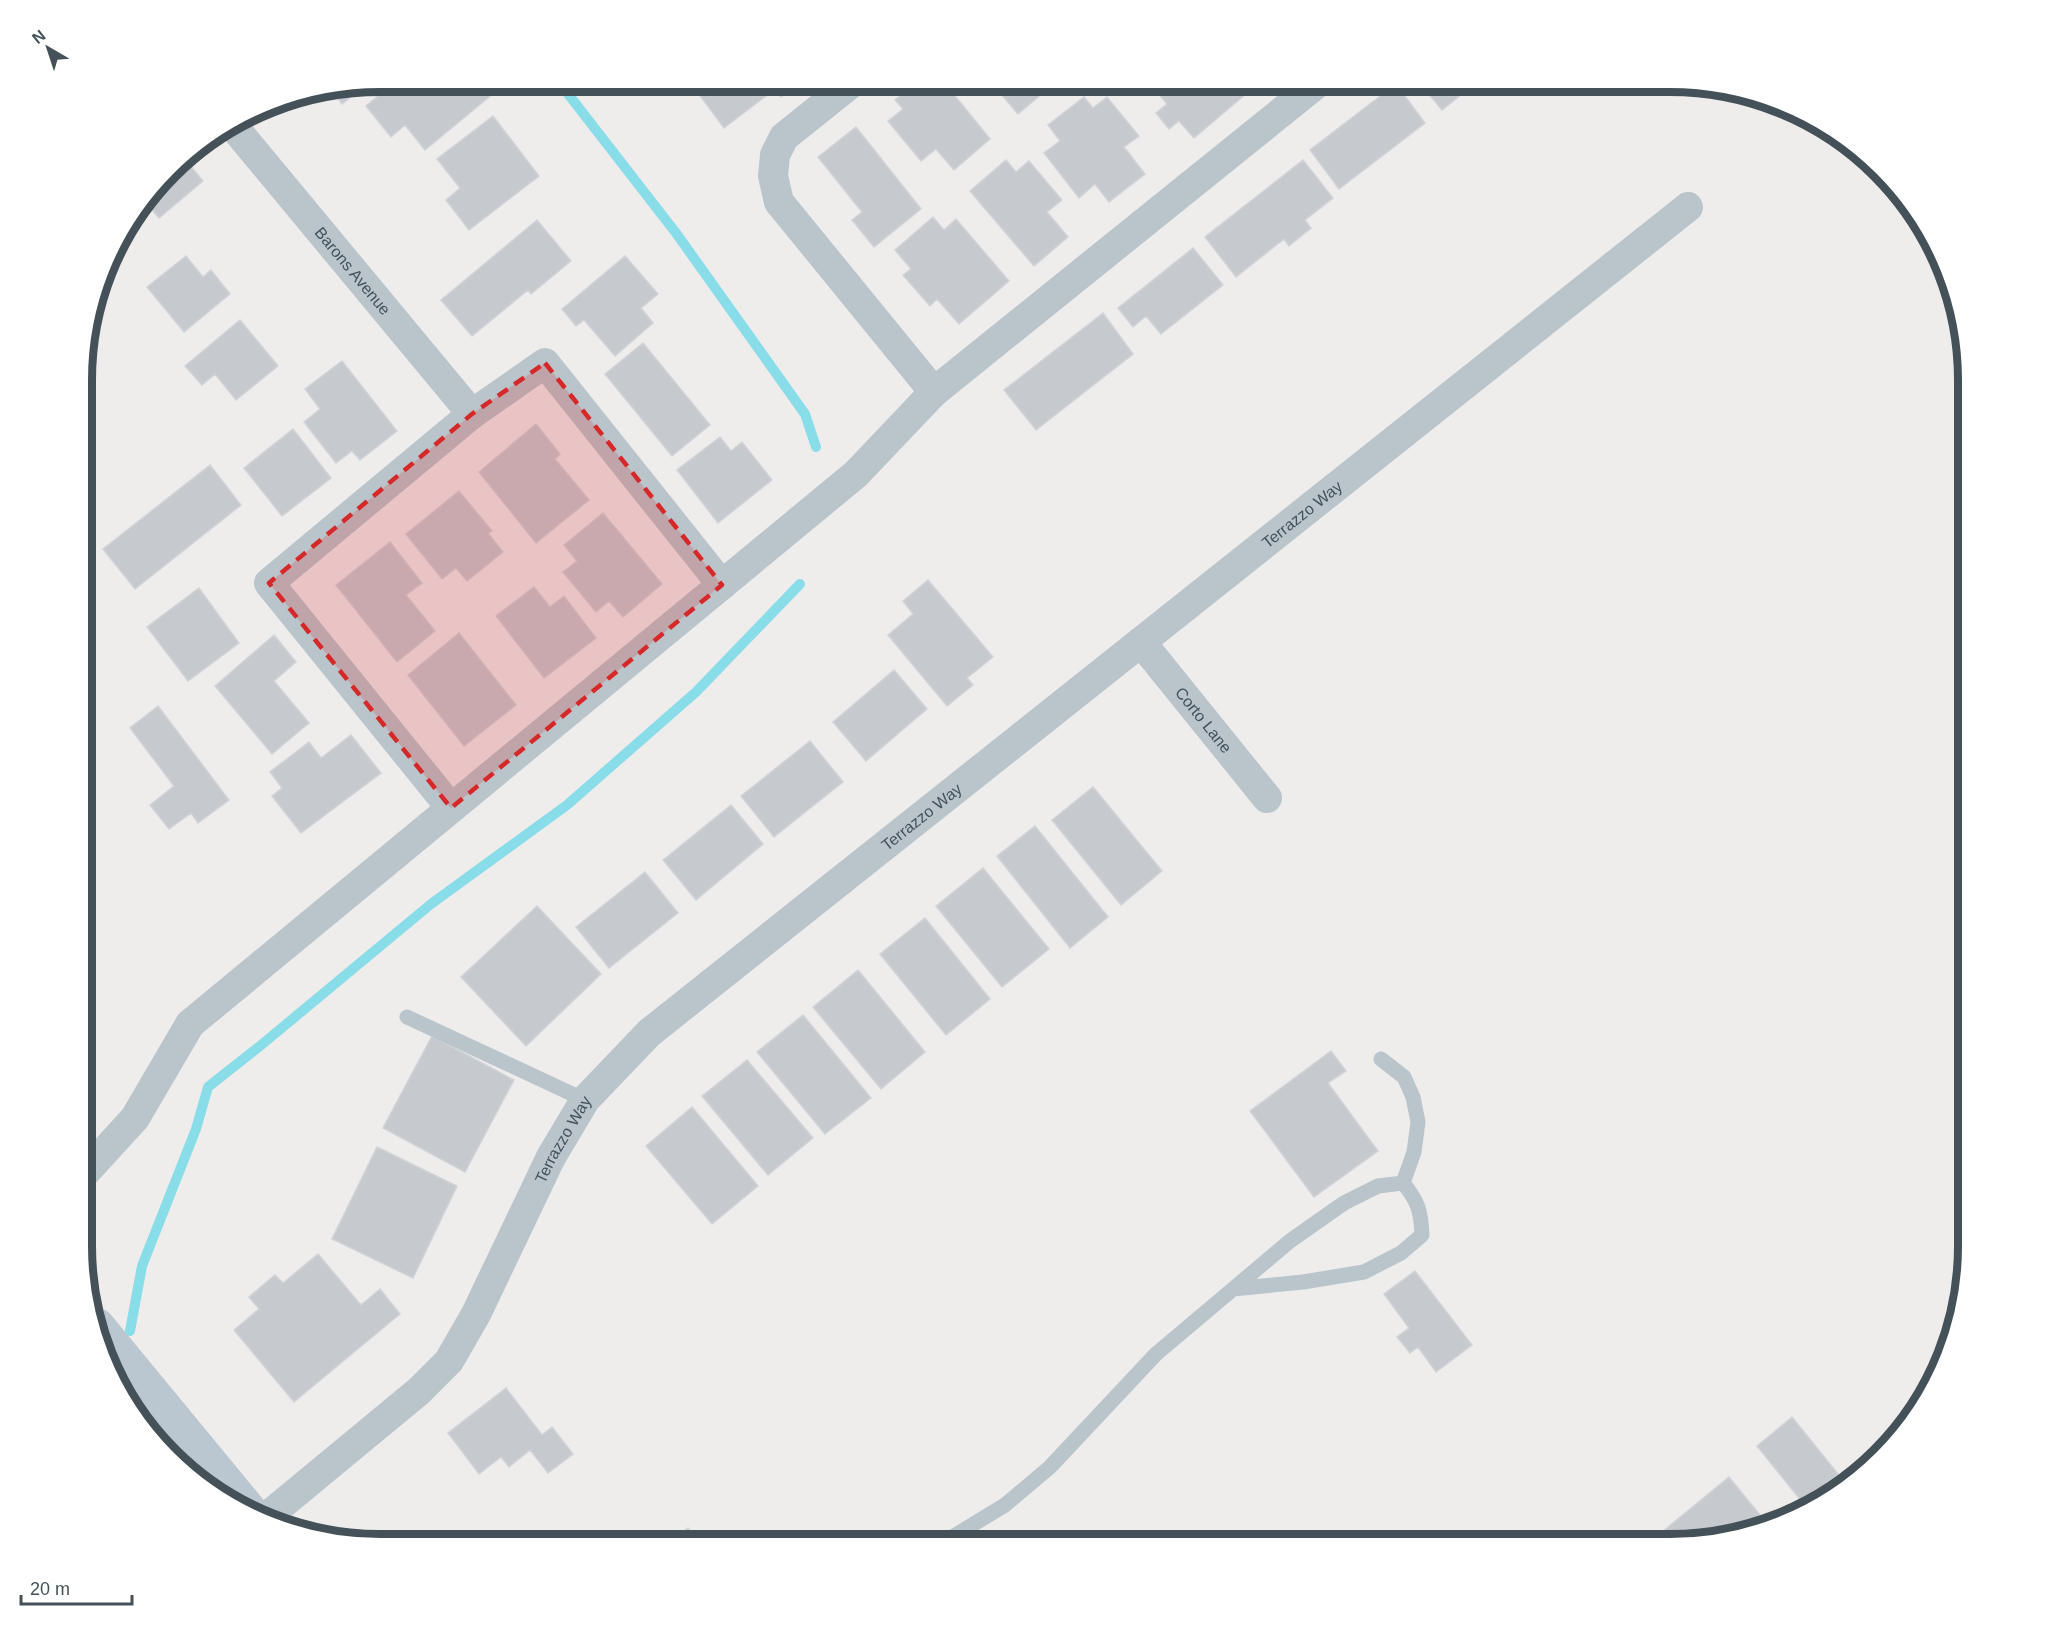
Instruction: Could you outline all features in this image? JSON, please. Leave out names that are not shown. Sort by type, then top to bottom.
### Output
[{"type":"street","points":[[840,92],[784,137],[775,155],[773,176],[779,202],[934,392]]},
{"type":"street","points":[[92,1165],[135,1118],[190,1023],[856,474],[934,392],[1306,92]]},
{"type":"street","name":"Barons Avenue","points":[[236,130],[472,414]]},
{"type":"street","name":"Terrazzo Way","points":[[272,1513],[419,1391],[448,1361],[476,1314],[551,1156],[585,1100],[649,1033],[1688,207]]},
{"type":"street","points":[[452,808],[269,583],[472,414],[545,363],[722,585]]},
{"type":"street","name":"Corto Lane","points":[[1141,642],[1267,798]]},
{"type":"street","points":[[106,1335],[240,1497]]},
{"type":"lane","points":[[407,1017],[585,1100]]},
{"type":"lane","points":[[1381,1059],[1404,1077],[1413,1097],[1418,1122],[1414,1152],[1403,1183]]},
{"type":"lane","points":[[957,1534],[1005,1505],[1050,1467],[1156,1354],[1290,1241],[1344,1203],[1378,1186],[1403,1183]]},
{"type":"lane","points":[[1233,1289],[1303,1282],[1364,1272],[1401,1253],[1422,1235],[1421,1215],[1415,1197],[1403,1183]]},
{"type":"highlighted area","points":[[545,363],[722,585],[451,808],[269,583],[472,414]]},
{"type":"building","points":[[383,92],[494,93],[425,150],[405,125],[391,137],[366,106]]},
{"type":"building","points":[[697,92],[771,92],[724,128]]},
{"type":"building","points":[[777,92],[788,92],[781,97]]},
{"type":"building","points":[[905,92],[952,92],[990,139],[954,170],[936,149],[921,161],[888,121],[903,109],[895,100]]},
{"type":"building","points":[[999,92],[1044,92],[1018,114]]},
{"type":"building","points":[[1157,92],[1244,92],[1246,94],[1194,138],[1179,121],[1169,129],[1156,113],[1167,104]]},
{"type":"building","points":[[1386,92],[1402,92],[1425,123],[1339,189],[1310,150]]},
{"type":"building","points":[[1427,92],[1464,92],[1442,110]]},
{"type":"building","points":[[356,93],[342,104],[335,95]]},
{"type":"building","points":[[1084,97],[1093,108],[1107,97],[1139,136],[1124,147],[1145,174],[1109,202],[1095,184],[1079,198],[1044,153],[1060,141],[1048,125]]},
{"type":"building","points":[[493,116],[539,176],[469,230],[446,200],[460,188],[437,159]]},
{"type":"building","points":[[856,127],[921,209],[874,247],[852,220],[862,212],[818,157]]},
{"type":"building","points":[[1006,160],[1016,172],[1029,161],[1062,200],[1047,212],[1068,237],[1034,266],[970,191]]},
{"type":"building","points":[[1303,160],[1333,198],[1305,220],[1311,228],[1289,246],[1284,239],[1236,277],[1205,237]]},
{"type":"building","points":[[189,164],[203,181],[159,218],[149,207]]},
{"type":"building","points":[[933,217],[944,230],[956,219],[1009,281],[959,324],[937,299],[930,306],[903,275],[911,269],[895,250]]},
{"type":"building","points":[[537,220],[571,261],[531,294],[528,290],[472,336],[441,300]]},
{"type":"building","points":[[1193,248],[1223,285],[1161,334],[1146,316],[1133,327],[1118,308]]},
{"type":"building","points":[[186,256],[203,277],[211,270],[230,294],[184,332],[147,287]]},
{"type":"building","points":[[625,256],[658,294],[641,308],[653,323],[615,356],[584,320],[576,326],[562,309]]},
{"type":"building","points":[[1103,313],[1133,354],[1036,430],[1004,390]]},
{"type":"building","points":[[240,320],[278,366],[236,400],[215,374],[202,385],[185,366]]},
{"type":"building","points":[[643,343],[710,425],[672,456],[605,374]]},
{"type":"building","points":[[342,361],[397,431],[360,460],[352,451],[336,463],[304,422],[320,409],[305,389]]},
{"type":"building","points":[[536,424],[560,454],[555,459],[589,500],[536,543],[479,472]]},
{"type":"building","points":[[293,429],[331,478],[282,516],[244,468]]},
{"type":"building","points":[[720,437],[731,451],[742,442],[772,480],[718,523],[677,470]]},
{"type":"building","points":[[210,465],[241,505],[135,589],[103,549]]},
{"type":"building","points":[[459,491],[492,531],[488,533],[503,552],[467,581],[456,568],[442,579],[406,534]]},
{"type":"building","points":[[603,513],[662,584],[623,617],[609,601],[596,612],[563,572],[577,561],[564,545]]},
{"type":"building","points":[[390,542],[422,583],[406,595],[435,631],[397,662],[336,585]]},
{"type":"building","points":[[928,580],[993,657],[967,678],[973,685],[947,706],[888,635],[913,614],[903,601]]},
{"type":"building","points":[[534,587],[550,607],[564,596],[596,638],[544,678],[496,616]]},
{"type":"building","points":[[199,588],[239,643],[188,681],[147,627]]},
{"type":"building","points":[[459,633],[516,705],[464,746],[408,675]]},
{"type":"building","points":[[274,635],[296,662],[274,681],[309,723],[272,754],[215,686]]},
{"type":"building","points":[[894,670],[927,709],[866,761],[833,722]]},
{"type":"building","points":[[158,706],[229,800],[198,823],[191,813],[169,829],[150,805],[174,786],[130,728]]},
{"type":"building","points":[[351,735],[381,773],[301,833],[272,796],[282,788],[270,772],[309,742],[321,758]]},
{"type":"building","points":[[810,741],[843,782],[774,837],[741,796]]},
{"type":"building","points":[[1093,787],[1162,871],[1121,905],[1052,820]]},
{"type":"building","points":[[731,805],[763,844],[696,900],[663,860]]},
{"type":"building","points":[[1035,826],[1108,917],[1070,948],[997,856]]},
{"type":"building","points":[[983,868],[1049,949],[1002,987],[936,906]]},
{"type":"building","points":[[645,872],[678,913],[609,968],[576,927]]},
{"type":"building","points":[[537,906],[601,974],[526,1046],[461,977]]},
{"type":"building","points":[[925,918],[990,999],[946,1035],[880,954]]},
{"type":"building","points":[[858,970],[925,1052],[881,1089],[813,1007]]},
{"type":"building","points":[[803,1015],[871,1098],[825,1134],[757,1052]]},
{"type":"building","points":[[432,1036],[514,1080],[465,1172],[383,1128]]},
{"type":"building","points":[[1331,1051],[1346,1071],[1328,1083],[1378,1151],[1314,1197],[1250,1111]]},
{"type":"building","points":[[747,1060],[813,1138],[768,1175],[702,1096]]},
{"type":"building","points":[[692,1107],[758,1186],[712,1224],[646,1146]]},
{"type":"building","points":[[377,1147],[457,1186],[413,1278],[332,1239]]},
{"type":"building","points":[[318,1254],[361,1305],[380,1289],[400,1314],[294,1402],[234,1330],[259,1309],[249,1297],[275,1275],[283,1283]]},
{"type":"building","points":[[1415,1271],[1472,1345],[1436,1372],[1418,1347],[1410,1353],[1397,1337],[1409,1328],[1384,1294]]},
{"type":"building","points":[[506,1388],[542,1435],[552,1427],[573,1454],[548,1473],[530,1450],[509,1467],[501,1457],[479,1474],[448,1433]]},
{"type":"building","points":[[1792,1417],[1838,1474],[1802,1502],[1757,1446]]},
{"type":"building","points":[[1729,1477],[1763,1518],[1708,1531],[1670,1534],[1662,1532]]},
{"type":"building","points":[[688,1528],[692,1534],[680,1534]]},
{"type":"waterway","points":[[567,92],[676,233],[805,414],[816,447]]},
{"type":"waterway","points":[[130,1331],[142,1266],[196,1129],[208,1087],[431,904],[567,805],[696,692],[800,584]]}]
